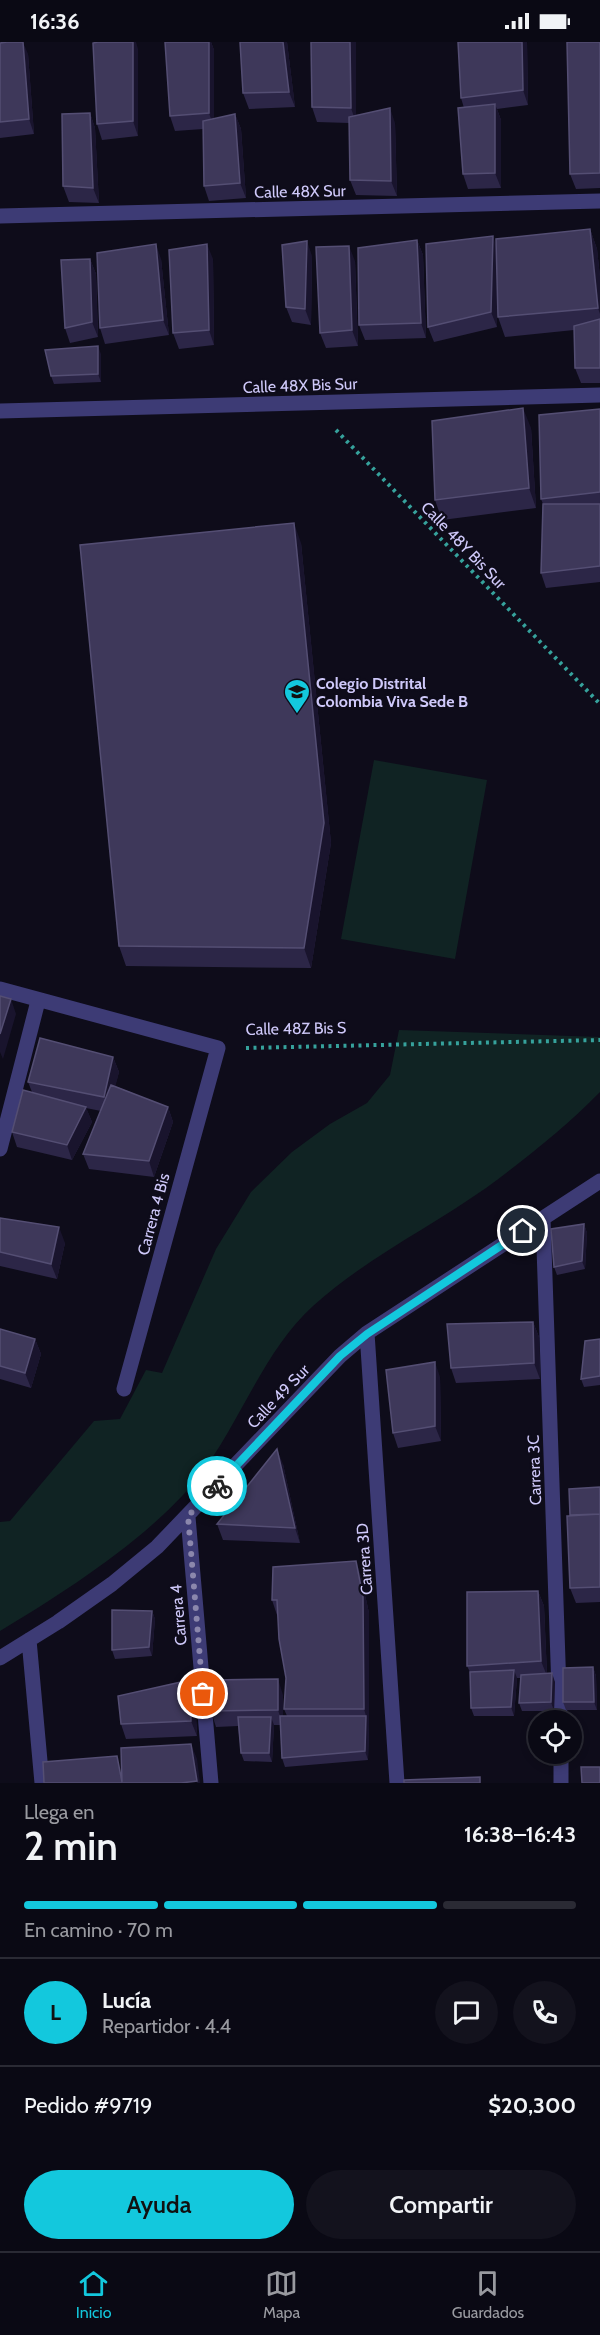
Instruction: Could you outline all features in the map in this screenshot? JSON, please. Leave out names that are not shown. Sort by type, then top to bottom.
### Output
[{"type":"street","name":"Calle 48X Sur","points":[[0,216],[600,201]]},
{"type":"street","name":"Calle 48X Bis Sur","points":[[0,411],[600,395]]},
{"type":"street","points":[[0,989],[218,1048]]},
{"type":"street","points":[[0,1149],[38,1001]]},
{"type":"street","name":"Carrera 4 Bis","points":[[124,1389],[218,1048]]},
{"type":"street","name":"Calle 49 Sur","points":[[0,1658],[112,1584],[157,1547],[340,1356],[367,1334],[600,1181]]},
{"type":"street","name":"Carrera 3C","points":[[543,1218],[560,1710]]},
{"type":"street","name":"Carrera 3D","points":[[367,1334],[397,1783]]},
{"type":"street","name":"Carrera 4","points":[[188,1516],[211,1783]]},
{"type":"street","points":[[29,1640],[42,1783]]},
{"type":"street","points":[[561,1764],[561,1783]]},
{"type":"path","name":"Calle 48Y Bis Sur","points":[[310,403],[600,704]]},
{"type":"path","name":"Calle 48Z Bis S","points":[[218,1048],[600,1040]]},
{"type":"green space","points":[[374,760],[487,780],[455,959],[341,939]]},
{"type":"green space","points":[[399,1030],[600,1037],[600,1092],[545,1142],[486,1188],[354,1273],[313,1306],[295,1324],[280,1345],[212,1458],[177,1501],[131,1543],[78,1581],[0,1631],[0,1522],[10,1521],[94,1421],[120,1419],[146,1370],[162,1373],[216,1249],[251,1192],[292,1152],[330,1124],[367,1103],[390,1075]]},
{"type":"building","points":[[23,42],[29,119],[0,122],[0,43]]},
{"type":"building","points":[[133,42],[133,121],[97,124],[93,43]]},
{"type":"building","points":[[165,42],[209,42],[209,113],[170,116]]},
{"type":"building","points":[[240,42],[283,42],[289,92],[243,93]]},
{"type":"building","points":[[311,42],[350,42],[351,108],[312,107]]},
{"type":"building","points":[[458,42],[522,42],[523,90],[461,98]]},
{"type":"building","points":[[567,42],[600,42],[600,173],[570,174]]},
{"type":"building","points":[[495,104],[495,173],[463,174],[458,108]]},
{"type":"building","points":[[390,108],[391,181],[350,180],[349,117]]},
{"type":"building","points":[[90,113],[93,188],[63,186],[62,114]]},
{"type":"building","points":[[235,114],[240,183],[204,186],[203,121]]},
{"type":"building","points":[[590,229],[598,308],[498,317],[496,239]]},
{"type":"building","points":[[493,236],[491,312],[428,327],[426,244]]},
{"type":"building","points":[[417,240],[421,323],[359,325],[358,248]]},
{"type":"building","points":[[307,241],[305,309],[286,307],[282,245]]},
{"type":"building","points":[[156,244],[163,320],[100,328],[97,253]]},
{"type":"building","points":[[207,244],[209,330],[173,333],[169,250]]},
{"type":"building","points":[[349,246],[352,330],[320,333],[316,247]]},
{"type":"building","points":[[90,259],[92,322],[65,328],[61,260]]},
{"type":"building","points":[[600,319],[600,368],[575,368],[574,326]]},
{"type":"building","points":[[98,346],[98,374],[51,376],[45,350]]},
{"type":"building","points":[[523,408],[529,488],[435,500],[432,421]]},
{"type":"building","points":[[600,409],[600,492],[541,499],[539,415]]},
{"type":"building","points":[[543,504],[600,504],[600,566],[541,573]]},
{"type":"building","points":[[294,523],[324,823],[304,948],[119,946],[80,545]]},
{"type":"building","points":[[0,996],[11,999],[0,1034]]},
{"type":"building","points":[[40,1038],[113,1057],[104,1097],[28,1082]]},
{"type":"building","points":[[111,1085],[168,1107],[149,1161],[83,1154]]},
{"type":"building","points":[[23,1090],[86,1107],[67,1145],[12,1132]]},
{"type":"building","points":[[0,1218],[59,1227],[51,1264],[0,1252]]},
{"type":"building","points":[[584,1224],[582,1261],[554,1267],[551,1229]]},
{"type":"building","points":[[533,1322],[534,1363],[451,1368],[447,1324]]},
{"type":"building","points":[[0,1329],[35,1339],[25,1373],[0,1366]]},
{"type":"building","points":[[600,1339],[600,1376],[581,1379],[585,1341]]},
{"type":"building","points":[[435,1362],[435,1426],[393,1433],[386,1370]]},
{"type":"building","points":[[277,1449],[295,1528],[217,1524]]},
{"type":"building","points":[[600,1487],[600,1514],[570,1515],[569,1489]]},
{"type":"building","points":[[600,1514],[600,1587],[570,1588],[567,1516]]},
{"type":"building","points":[[356,1561],[363,1597],[364,1709],[284,1709],[286,1678],[279,1639],[277,1600],[272,1600],[273,1567]]},
{"type":"building","points":[[538,1591],[541,1661],[467,1666],[467,1592]]},
{"type":"building","points":[[112,1610],[152,1611],[149,1647],[112,1650]]},
{"type":"building","points":[[593,1667],[594,1702],[563,1702],[563,1668]]},
{"type":"building","points":[[514,1670],[511,1707],[471,1708],[470,1672]]},
{"type":"building","points":[[552,1673],[551,1702],[519,1703],[521,1675]]},
{"type":"building","points":[[278,1679],[278,1710],[211,1711],[212,1680]]},
{"type":"building","points":[[190,1680],[191,1721],[121,1724],[118,1696]]},
{"type":"building","points":[[280,1716],[366,1716],[365,1751],[282,1758]]},
{"type":"building","points":[[238,1717],[271,1717],[269,1753],[241,1753]]},
{"type":"building","points":[[191,1744],[197,1781],[181,1783],[44,1783],[43,1762],[117,1756],[122,1782],[121,1748]]},
{"type":"building","points":[[581,1767],[600,1767],[600,1783],[582,1783]]},
{"type":"building","points":[[480,1777],[480,1783],[404,1783],[404,1780]]},
{"type":"way so far","points":[[203,1694],[188,1516],[217,1486]]},
{"type":"place","name":"Colegio Distrital Colombia Viva Sede B","points":[[297,715]]},
{"type":"route","points":[[217,1486],[340,1356],[367,1334],[523,1231]]}]
